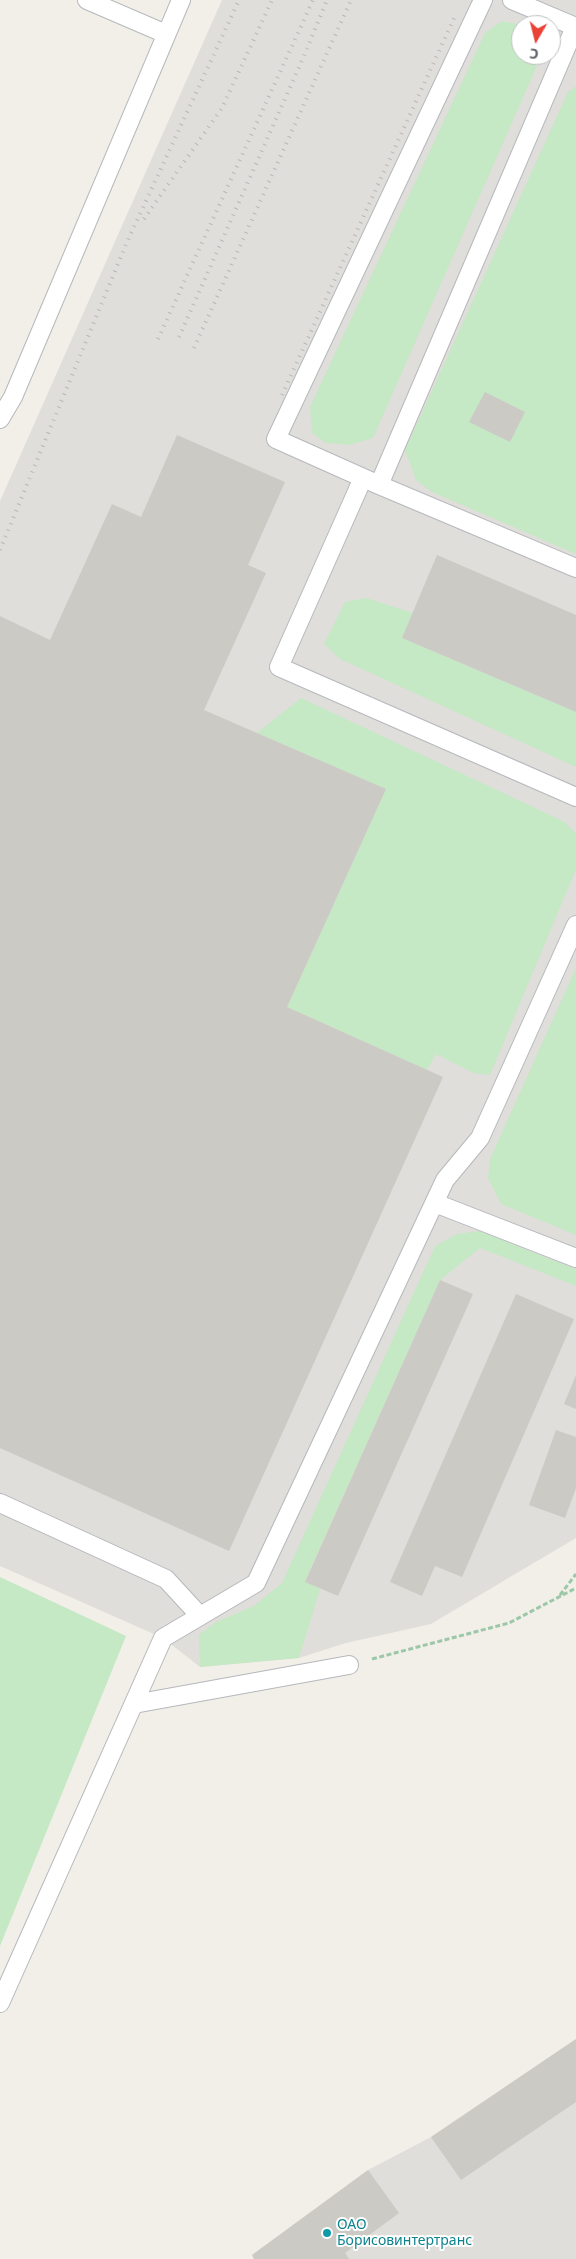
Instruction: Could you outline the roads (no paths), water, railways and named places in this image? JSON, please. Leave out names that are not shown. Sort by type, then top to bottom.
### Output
[{"type":"lane","points":[[87,0],[166,34]]},
{"type":"lane","points":[[0,419],[13,397],[181,0]]},
{"type":"lane","points":[[482,0],[276,438],[371,482],[576,568]]},
{"type":"lane","points":[[512,0],[576,27],[371,482],[279,667],[576,797]]},
{"type":"lane","points":[[0,2002],[163,1638],[256,1583],[445,1180],[480,1138],[576,925]]},
{"type":"lane","points":[[435,1203],[576,1258]]},
{"type":"lane","points":[[0,1503],[166,1579],[200,1616]]},
{"type":"lane","points":[[134,1704],[348,1665]]},
{"type":"railway","points":[[0,550],[127,242],[239,0]]},
{"type":"railway","points":[[144,219],[222,108],[272,0]]},
{"type":"railway","points":[[158,339],[313,0]]},
{"type":"railway","points":[[179,337],[327,0]]},
{"type":"railway","points":[[194,348],[351,0]]},
{"type":"railway","points":[[282,395],[455,16]]},
{"type":"place","name":"ОАО Борисовинтертранс","points":[[327,2233]]}]
